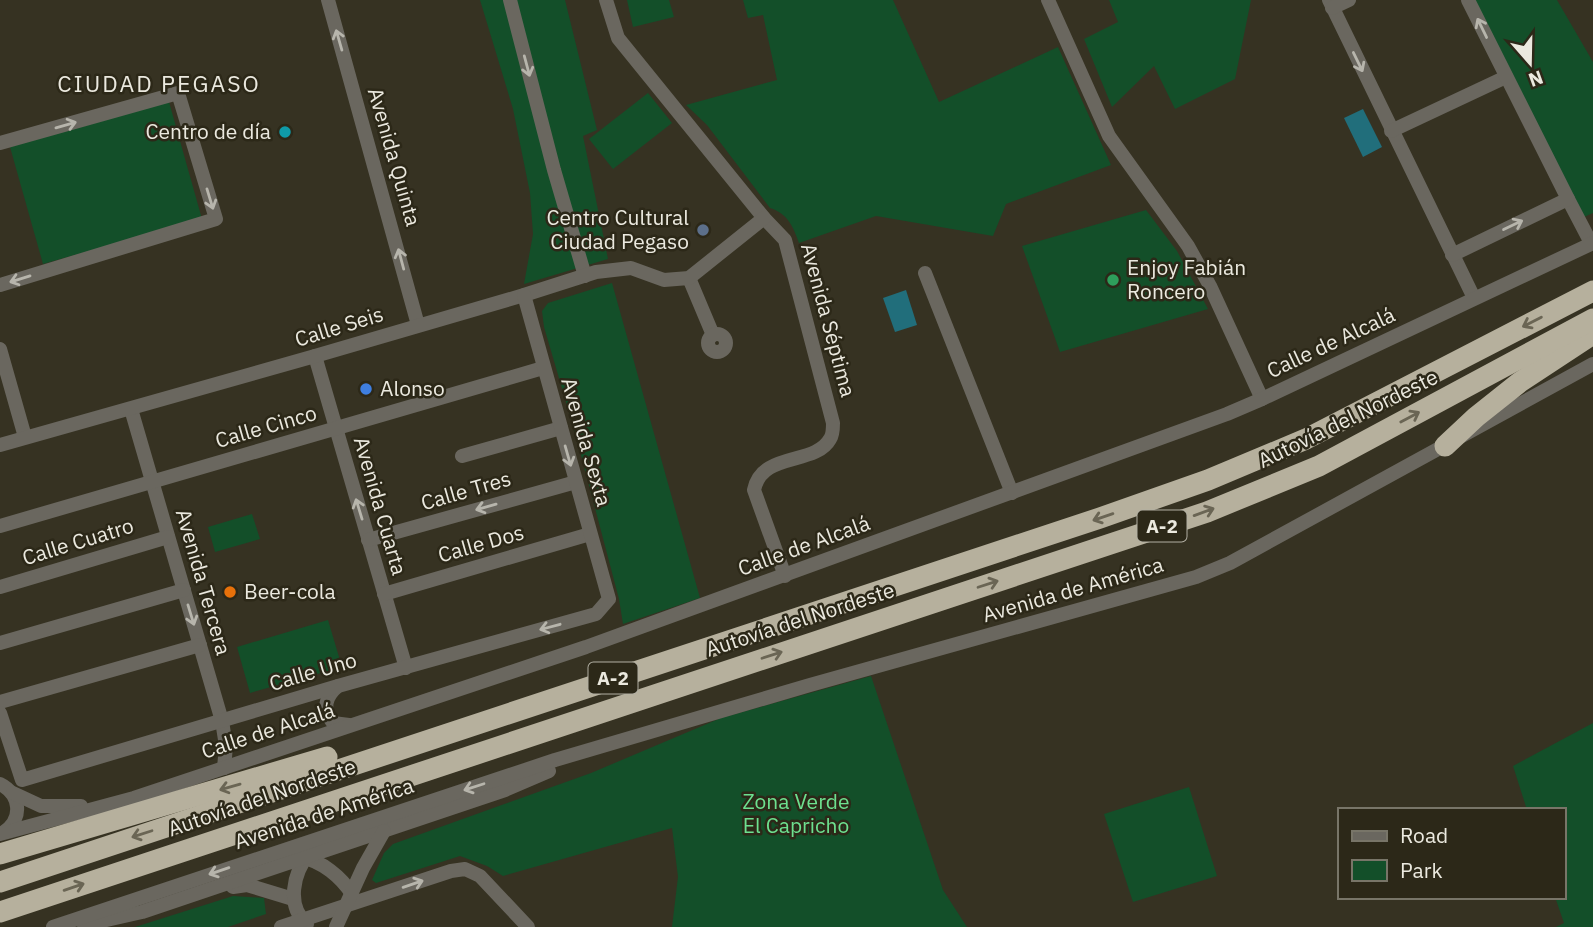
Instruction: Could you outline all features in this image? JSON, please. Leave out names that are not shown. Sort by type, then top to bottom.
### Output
[{"type":"highway","name":"Autovía del Nordeste","points":[[0,882],[1100,518],[1233,470],[1306,439],[1593,290]]},
{"type":"highway","name":"Autovía del Nordeste","points":[[3,912],[1207,512],[1319,466],[1593,319]]},
{"type":"highway","points":[[1445,446],[1520,382],[1593,334]]},
{"type":"highway","points":[[0,854],[276,774],[842,589],[879,590]]},
{"type":"street","name":"Avenida Quinta","points":[[328,0],[418,325]]},
{"type":"street","points":[[510,0],[554,170],[585,276]]},
{"type":"street","name":"Avenida Séptima","points":[[607,0],[618,38],[764,218],[785,240],[833,423],[831,439],[822,447],[764,470],[757,478],[754,490],[785,576]]},
{"type":"street","points":[[1048,0],[1109,136],[1188,246],[1210,286],[1262,399]]},
{"type":"street","points":[[1349,0],[1330,4],[1474,298]]},
{"type":"street","name":"Calle de Alcalá","points":[[0,834],[134,798],[586,647],[1012,493],[1262,399],[1592,243],[1468,0]]},
{"type":"street","points":[[1391,131],[1506,77]]},
{"type":"street","points":[[0,143],[178,93],[216,219],[0,285]]},
{"type":"street","points":[[1452,255],[1568,199]]},
{"type":"street","points":[[713,335],[689,278],[764,218]]},
{"type":"street","name":"Calle Seis","points":[[0,445],[315,356],[602,270],[631,268],[664,280],[689,278]]},
{"type":"street","points":[[925,273],[1012,493]]},
{"type":"street","name":"Avenida Sexta","points":[[524,295],[609,599]]},
{"type":"street","points":[[0,349],[25,437]]},
{"type":"street","name":"Avenida Cuarta","points":[[315,356],[406,668]]},
{"type":"street","name":"Avenida de América","points":[[53,927],[555,760],[810,685],[1196,577],[1230,563],[1593,364]]},
{"type":"street","name":"Calle Cinco","points":[[0,526],[543,368]]},
{"type":"street","name":"Avenida Tercera","points":[[131,409],[222,721],[226,746],[224,768]]},
{"type":"street","points":[[462,456],[561,428]]},
{"type":"street","name":"Calle Tres","points":[[368,540],[576,482]]},
{"type":"street","name":"Calle Dos","points":[[384,594],[590,534]]},
{"type":"street","name":"Calle Cuatro","points":[[0,587],[168,537]]},
{"type":"street","points":[[0,643],[184,590]]},
{"type":"street","name":"Calle Uno","points":[[0,713],[22,780],[338,686],[596,614],[609,599]]},
{"type":"street","points":[[0,702],[200,645]]},
{"type":"street","points":[[338,686],[329,693],[326,715],[333,723],[350,726]]},
{"type":"street","name":"Avenida de América","points":[[76,927],[142,912],[505,790],[610,746]]},
{"type":"street","points":[[0,834],[10,828],[17,817],[18,808],[4,785]]},
{"type":"street","name":"Calle de Alcalá","points":[[4,785],[41,806],[76,807],[134,798]]},
{"type":"street","points":[[336,927],[363,868],[384,831]]},
{"type":"street","points":[[307,923],[293,899],[296,881],[306,857],[330,835]]},
{"type":"street","points":[[249,861],[280,856],[306,857],[338,877],[350,900]]},
{"type":"street","points":[[281,927],[307,923],[350,900],[465,869],[481,876],[528,927]]},
{"type":"street","points":[[208,890],[247,886],[293,899]]},
{"type":"green space","points":[[480,0],[565,0],[597,130],[583,136],[608,259],[524,284],[533,234],[530,193],[513,109]]},
{"type":"green space","points":[[627,0],[669,0],[674,17],[633,27]]},
{"type":"green space","points":[[743,0],[893,0],[939,102],[1058,47],[1111,165],[1006,204],[993,236],[876,216],[799,243],[789,221],[770,208],[707,125],[686,105],[777,80],[763,15],[748,18]]},
{"type":"green space","points":[[1109,0],[1251,0],[1235,79],[1175,109],[1154,66],[1112,107],[1084,39],[1118,22]]},
{"type":"green space","points":[[1474,0],[1557,0],[1593,62],[1593,213],[1584,217]]},
{"type":"green space","points":[[648,93],[672,123],[613,169],[589,139]]},
{"type":"green space","points":[[169,102],[202,219],[43,264],[10,147]]},
{"type":"green space","name":"Enjoy Fabián Roncero","points":[[1146,210],[1177,251],[1208,309],[1060,352],[1022,246]]},
{"type":"green space","points":[[612,283],[700,598],[623,624],[619,599],[544,327],[542,311],[548,303]]},
{"type":"green space","points":[[252,514],[260,539],[215,552],[208,527]]},
{"type":"green space","points":[[328,620],[342,667],[250,693],[237,647]]},
{"type":"green space","name":"Zona Verde El Capricho","points":[[871,676],[943,890],[967,927],[672,927],[678,877],[672,828],[503,876],[487,866],[460,856],[376,883],[372,880],[384,853],[393,844],[591,773],[721,718]]},
{"type":"green space","points":[[1593,723],[1593,927],[1556,927],[1564,923],[1556,899],[1565,899],[1565,808],[1526,808],[1513,766]]},
{"type":"green space","points":[[1189,787],[1217,876],[1133,902],[1104,814]]},
{"type":"green space","points":[[233,896],[264,898],[266,914],[228,927],[135,927]]},
{"type":"water","points":[[1363,109],[1382,147],[1363,157],[1344,118]]},
{"type":"water","points":[[906,290],[917,325],[895,332],[883,298]]},
{"type":"place","name":"Centro de día","points":[[285,132]]},
{"type":"place","name":"Centro Cultural Ciudad Pegaso","points":[[703,230]]},
{"type":"place","name":"Enjoy Fabián Roncero","points":[[1113,280]]},
{"type":"place","name":"Alonso","points":[[366,389]]},
{"type":"place","name":"Beer-cola","points":[[230,592]]},
{"type":"district","name":"CIUDAD PEGASO","points":[[159,84]]}]
